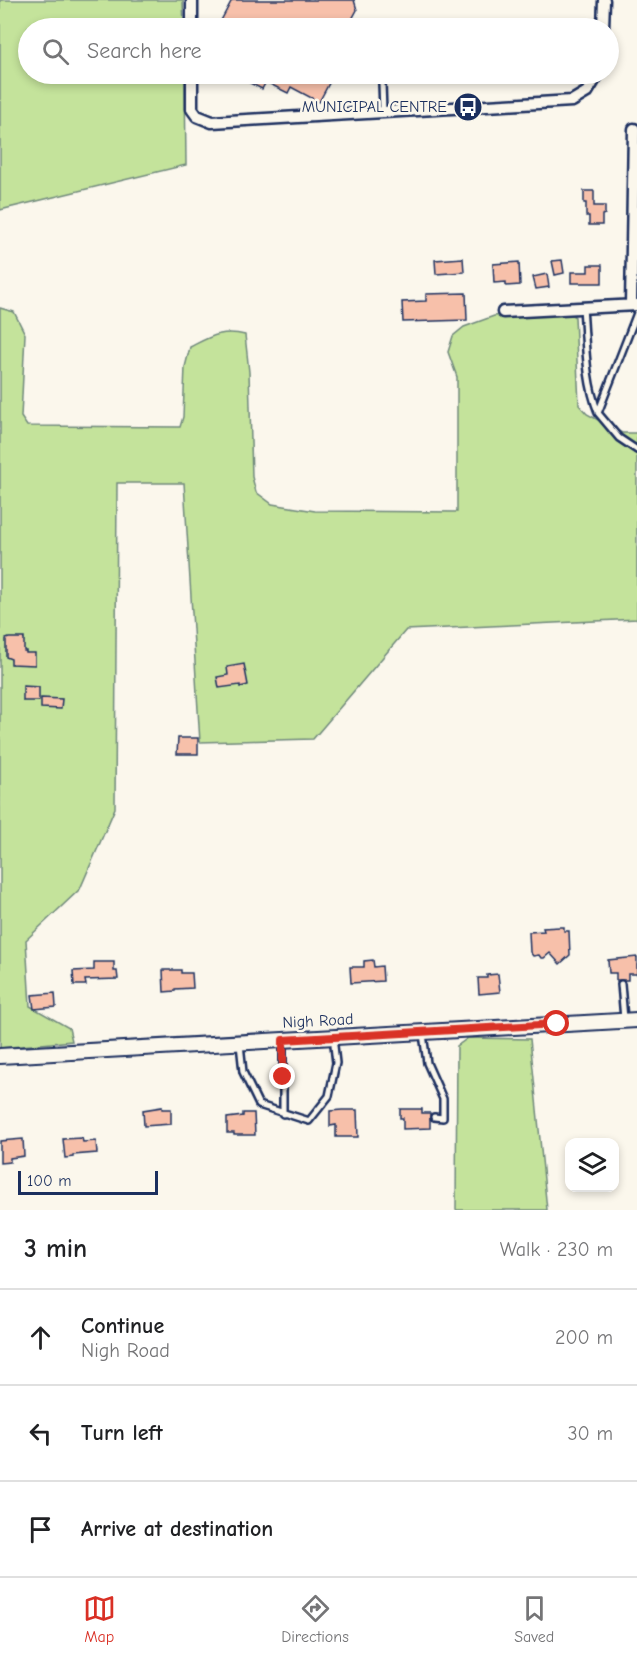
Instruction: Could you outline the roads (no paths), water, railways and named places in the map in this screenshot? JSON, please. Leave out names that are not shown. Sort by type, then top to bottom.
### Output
[{"type":"street","points":[[192,0],[192,18]]},
{"type":"street","points":[[603,18],[604,0]]},
{"type":"street","points":[[192,84],[192,109],[197,116],[212,122],[572,101],[587,92],[592,84]]},
{"type":"street","points":[[502,312],[635,308],[634,129]]},
{"type":"street","name":"Nigh Road","points":[[0,1056],[630,1020]]},
{"type":"lane","points":[[382,84],[383,112]]},
{"type":"lane","points":[[583,308],[592,398],[598,413],[619,438],[637,450]]},
{"type":"lane","points":[[598,413],[635,308]]},
{"type":"lane","points":[[621,984],[630,1020]]},
{"type":"lane","points":[[422,1032],[427,1063],[443,1099],[443,1118],[434,1117]]},
{"type":"lane","points":[[240,1042],[243,1072],[259,1105],[309,1121],[329,1096],[336,1063],[333,1037]]},
{"type":"lane","points":[[283,1040],[283,1114]]},
{"type":"place","name":"MUNICIPAL CENTRE","points":[[468,107]]}]
